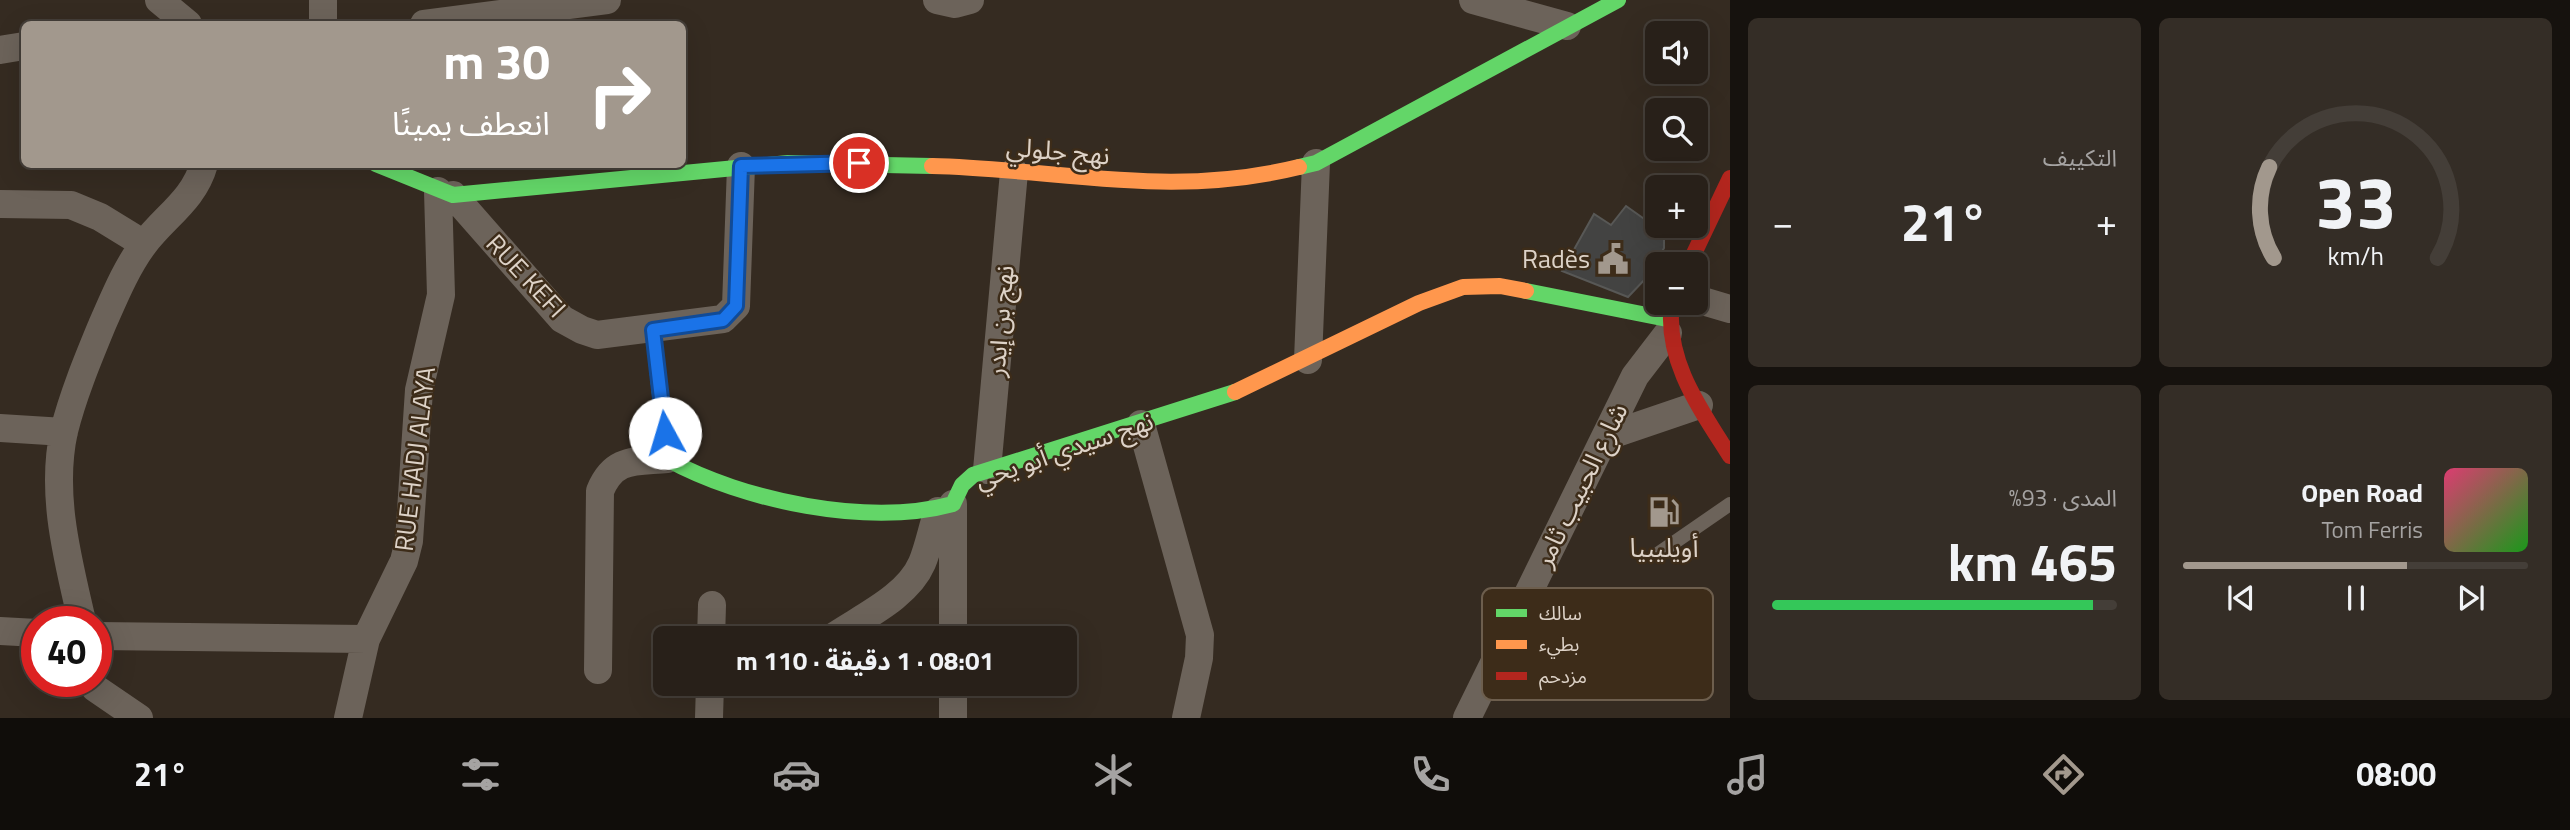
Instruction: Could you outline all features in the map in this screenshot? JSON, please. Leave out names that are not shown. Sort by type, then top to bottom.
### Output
[{"type":"street","points":[[159,0],[184,21]]},
{"type":"street","points":[[323,0],[323,21]]},
{"type":"street","points":[[427,21],[437,0]]},
{"type":"street","points":[[449,21],[607,0]]},
{"type":"street","points":[[937,0],[955,4],[970,0]]},
{"type":"street","points":[[1473,0],[1567,26]]},
{"type":"street","name":"نهج جلولي","points":[[445,193],[741,166],[832,162],[972,167],[1135,183],[1203,183],[1254,178],[1316,163],[1618,0]]},
{"type":"street","points":[[0,50],[21,47]]},
{"type":"street","points":[[1308,360],[1316,163]]},
{"type":"street","name":"RUE KEFI","points":[[445,193],[562,319],[597,335],[653,330],[723,320],[736,306],[741,166]]},
{"type":"street","points":[[79,606],[65,545],[61,510],[59,486],[64,432],[89,354],[117,292],[144,244],[199,183],[203,168]]},
{"type":"street","points":[[386,168],[445,193]]},
{"type":"street","name":"نهج بن إيدر","points":[[986,470],[1014,173]]},
{"type":"street","points":[[1695,252],[1730,178]]},
{"type":"street","name":"RUE HADJ ALAYA","points":[[348,718],[366,639],[404,561],[409,541],[419,390],[441,295],[445,193]]},
{"type":"street","points":[[0,204],[71,205],[100,217],[144,244]]},
{"type":"street","name":"نهج سيدي أبو يحي","points":[[945,507],[973,475],[1246,389],[1419,303],[1464,287],[1500,286],[1668,326]]},
{"type":"street","points":[[1708,303],[1730,309]]},
{"type":"street","points":[[1670,315],[1668,326],[1699,405],[1730,456]]},
{"type":"street","name":"شارع الحبيب ثامر","points":[[1531,588],[1634,376],[1668,326]]},
{"type":"street","points":[[653,330],[667,459]]},
{"type":"street","points":[[1605,437],[1699,405]]},
{"type":"street","points":[[1141,424],[1199,635],[1199,659],[1186,718]]},
{"type":"street","points":[[0,428],[64,432]]},
{"type":"street","points":[[598,670],[600,491],[613,468],[626,463],[667,459],[699,476],[840,509],[908,514],[945,507]]},
{"type":"street","points":[[848,626],[909,583],[922,563],[945,507]]},
{"type":"street","points":[[945,507],[952,626]]},
{"type":"street","points":[[711,626],[712,605]]},
{"type":"street","points":[[0,631],[21,632]]},
{"type":"street","points":[[112,636],[366,639]]},
{"type":"street","name":"شارع الحبيب ثامر","points":[[1467,718],[1482,687]]},
{"type":"street","points":[[709,718],[710,696]]},
{"type":"street","points":[[953,696],[953,718]]},
{"type":"street","points":[[94,697],[95,718]]},
{"type":"street","points":[[111,697],[139,718]]},
{"type":"lane","points":[[1659,554],[1730,504]]},
{"type":"building","name":"Radès","points":[[1626,206],[1645,220],[1645,238],[1664,238],[1662,252],[1645,252],[1645,279],[1628,297],[1562,271],[1594,214],[1611,225]]},
{"type":"traffic: fast","points":[[1299,167],[1316,163],[1618,0]]},
{"type":"traffic: fast","points":[[386,168],[453,195],[788,163],[932,166]]},
{"type":"traffic: fast","points":[[1526,291],[1667,319]]},
{"type":"traffic: fast","points":[[653,330],[667,459],[698,474],[768,498],[845,511],[883,513],[953,504],[962,485],[973,475],[1235,392]]},
{"type":"traffic: slow","points":[[932,166],[1160,182],[1205,181],[1299,167]]},
{"type":"traffic: slow","points":[[1235,392],[1419,303],[1463,287],[1500,286],[1526,291]]},
{"type":"traffic: jam","points":[[1695,252],[1730,178]]},
{"type":"traffic: jam","points":[[1671,315],[1674,344],[1687,384],[1730,456]]},
{"type":"place","name":"Radès","points":[[1613,259]]},
{"type":"place","name":"أويليبيا","points":[[1664,512]]},
{"type":"route","points":[[665,433],[653,330],[723,320],[736,306],[741,166],[859,163]]}]
